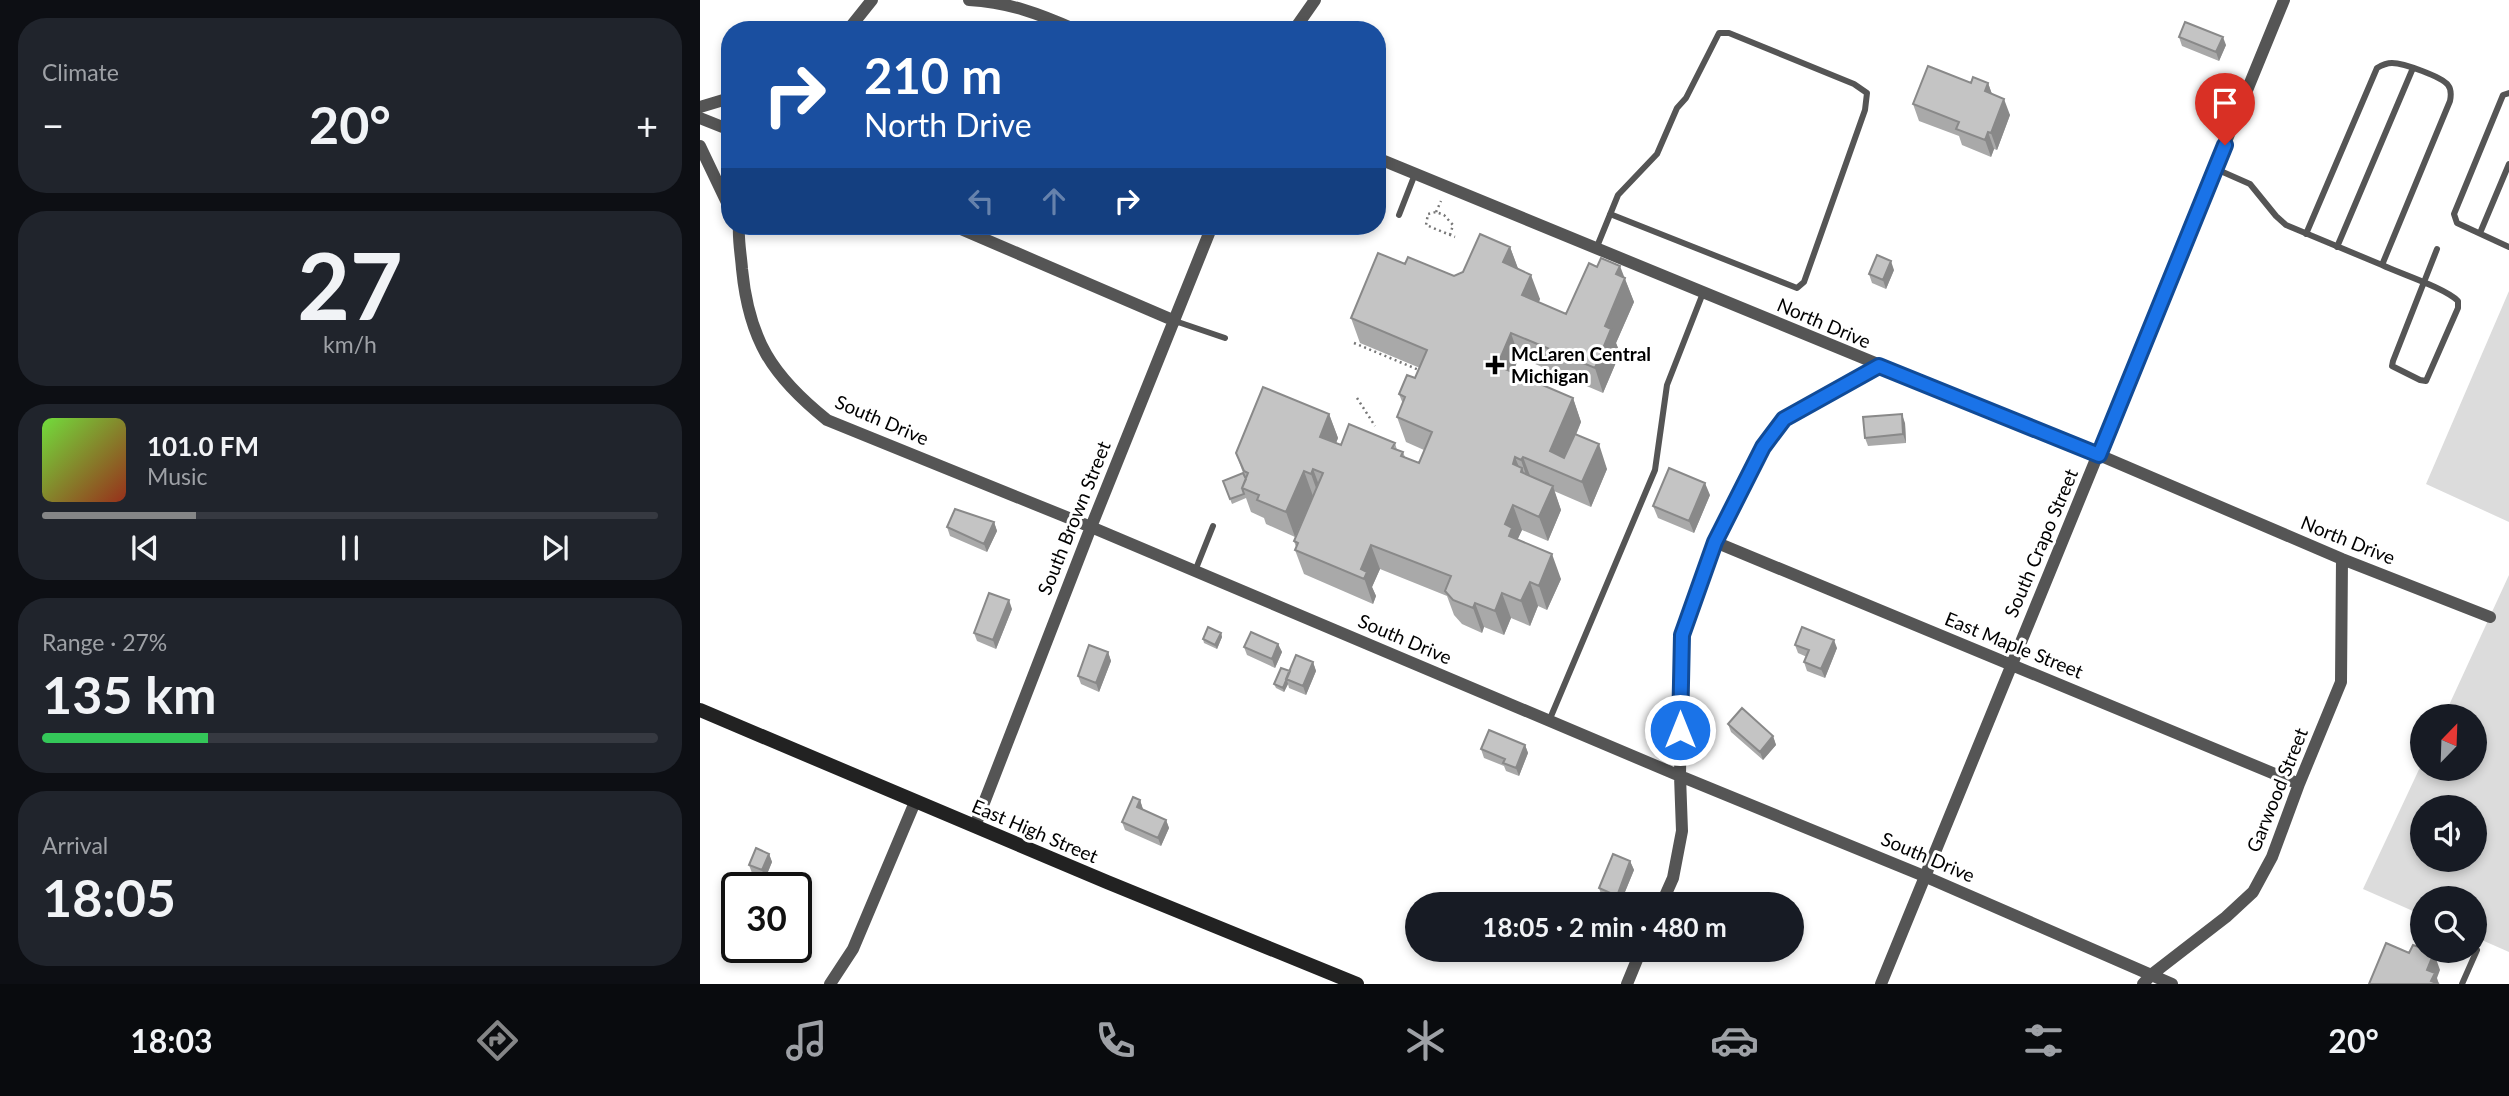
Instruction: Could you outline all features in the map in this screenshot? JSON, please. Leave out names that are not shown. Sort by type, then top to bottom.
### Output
[{"type":"street","points":[[855,21],[872,0]]},
{"type":"street","points":[[969,0],[990,1],[1031,10],[1056,21]]},
{"type":"street","points":[[1300,21],[1315,0]]},
{"type":"street","name":"South Crapo Street","points":[[1881,984],[2284,0]]},
{"type":"street","points":[[700,107],[721,101]]},
{"type":"street","points":[[700,118],[721,126]]},
{"type":"street","points":[[700,146],[721,190]]},
{"type":"street","name":"North Drive","points":[[1386,162],[2099,455],[2342,559],[2490,617]]},
{"type":"street","name":"South Drive","points":[[739,235],[746,303],[757,337],[776,371],[803,401],[827,421],[1195,570],[1680,776],[1924,876],[2147,979],[2172,984]]},
{"type":"street","points":[[975,235],[1175,321]]},
{"type":"street","name":"South Brown Street","points":[[975,826],[1208,235]]},
{"type":"street","points":[[1667,892],[1673,878],[1682,831],[1682,635],[1715,542],[1763,447],[1784,419],[1879,366]]},
{"type":"street","name":"East Maple Street","points":[[1715,542],[2299,784]]},
{"type":"street","name":"Garwood Street","points":[[2147,979],[2226,917],[2253,892],[2272,857],[2341,682],[2342,559]]},
{"type":"street","name":"East High Street","points":[[700,710],[915,802],[1357,984]]},
{"type":"street","points":[[830,984],[853,949],[915,802]]},
{"type":"street","points":[[1627,984],[1637,962]]},
{"type":"lane","points":[[1596,249],[1610,214],[1618,195],[1657,154],[1677,108],[1686,98],[1719,33],[1730,33],[1854,84],[1867,93],[1865,110],[1804,282],[1797,288],[1610,214]]},
{"type":"lane","points":[[2306,234],[2377,68],[2394,63],[2413,68],[2442,80],[2449,86],[2450,101],[2382,265]]},
{"type":"lane","points":[[2337,247],[2413,68]]},
{"type":"lane","points":[[2509,93],[2504,95],[2454,214],[2457,223],[2509,247]]},
{"type":"lane","points":[[2480,233],[2509,164]]},
{"type":"lane","points":[[2216,169],[2250,184],[2276,216],[2287,225],[2306,234],[2382,265],[2424,284],[2453,296],[2458,301],[2458,308],[2426,381],[2392,366],[2424,284],[2437,249]]},
{"type":"lane","points":[[1399,215],[1415,174]]},
{"type":"lane","points":[[1549,721],[1655,470],[1667,385],[1703,293]]},
{"type":"lane","points":[[1175,321],[1225,338]]},
{"type":"lane","points":[[1195,570],[1213,526]]},
{"type":"lane","points":[[2462,984],[2471,963]]},
{"type":"path","points":[[1436,212],[1441,201]]},
{"type":"path","points":[[1450,235],[1453,225],[1444,215],[1436,212],[1429,214],[1426,225],[1450,235],[1455,237]]},
{"type":"path","points":[[1354,343],[1429,375]]},
{"type":"path","points":[[1357,398],[1375,426]]},
{"type":"shaded area","points":[[2509,291],[2509,522],[2426,484]]},
{"type":"shaded area","points":[[2509,575],[2509,952],[2487,942],[2487,886],[2410,886],[2410,910],[2363,889],[2414,781],[2487,781],[2487,704],[2450,704]]},
{"type":"building","points":[[2185,22],[2223,37],[2216,52],[2179,37]]},
{"type":"building","points":[[1928,66],[1971,83],[1973,77],[1988,83],[1985,91],[2004,99],[1991,133],[1988,132],[1985,140],[1956,129],[1959,122],[1913,104]]},
{"type":"building","name":"McLaren Central Michigan","points":[[1480,234],[1510,247],[1503,262],[1531,275],[1522,295],[1566,314],[1589,263],[1597,267],[1601,258],[1620,266],[1616,274],[1625,278],[1605,326],[1611,329],[1595,368],[1511,333],[1500,359],[1494,357],[1491,363],[1573,398],[1550,451],[1564,458],[1575,434],[1599,444],[1582,482],[1523,457],[1521,460],[1515,457],[1513,464],[1522,468],[1521,472],[1553,486],[1539,517],[1513,505],[1505,524],[1512,528],[1509,536],[1552,554],[1539,586],[1530,582],[1521,601],[1502,593],[1495,611],[1475,603],[1473,608],[1453,600],[1445,591],[1451,576],[1371,545],[1361,569],[1367,572],[1364,579],[1295,550],[1298,543],[1294,541],[1323,473],[1313,469],[1311,474],[1304,471],[1286,512],[1257,500],[1259,495],[1242,488],[1248,473],[1244,471],[1236,453],[1263,387],[1329,414],[1320,437],[1341,445],[1349,424],[1395,443],[1392,448],[1403,452],[1401,456],[1419,463],[1432,432],[1397,417],[1405,397],[1399,394],[1407,375],[1415,378],[1427,350],[1351,318],[1378,253],[1405,264],[1408,257],[1454,276],[1463,272]]},
{"type":"building","points":[[1877,255],[1891,261],[1883,280],[1869,274]]},
{"type":"building","points":[[1902,414],[1903,434],[1865,438],[1863,417]]},
{"type":"building","points":[[1669,468],[1705,483],[1689,521],[1653,506]]},
{"type":"building","points":[[1243,473],[1246,479],[1242,488],[1244,494],[1230,499],[1223,481]]},
{"type":"building","points":[[955,509],[994,522],[984,544],[947,527]]},
{"type":"building","points":[[989,593],[1009,600],[993,640],[974,633]]},
{"type":"building","points":[[1208,627],[1221,633],[1215,645],[1203,639]]},
{"type":"building","points":[[1802,627],[1834,640],[1821,669],[1804,662],[1809,650],[1795,645]]},
{"type":"building","points":[[1251,632],[1278,644],[1272,659],[1244,647]]},
{"type":"building","points":[[1089,645],[1108,652],[1096,683],[1078,676]]},
{"type":"building","points":[[1296,655],[1313,662],[1303,686],[1286,679]]},
{"type":"building","points":[[1281,668],[1290,671],[1283,688],[1274,684]]},
{"type":"building","points":[[1742,708],[1773,736],[1760,752],[1728,724]]},
{"type":"building","points":[[1489,730],[1525,745],[1516,768],[1503,763],[1505,759],[1481,749]]},
{"type":"building","points":[[1133,797],[1140,800],[1137,807],[1166,820],[1158,838],[1122,822]]},
{"type":"building","points":[[756,848],[769,854],[762,870],[749,865]]},
{"type":"building","points":[[1613,854],[1630,861],[1618,892],[1608,892],[1599,888]]},
{"type":"building","points":[[2386,943],[2409,953],[2410,951],[2410,963],[2430,963],[2427,970],[2435,973],[2431,981],[2439,984],[2369,984]]},
{"type":"place","name":"McLaren Central Michigan","points":[[1495,365]]},
{"type":"route","points":[[1680,730],[1682,635],[1715,542],[1763,447],[1784,419],[1879,366],[2099,455],[2225,145]]}]
